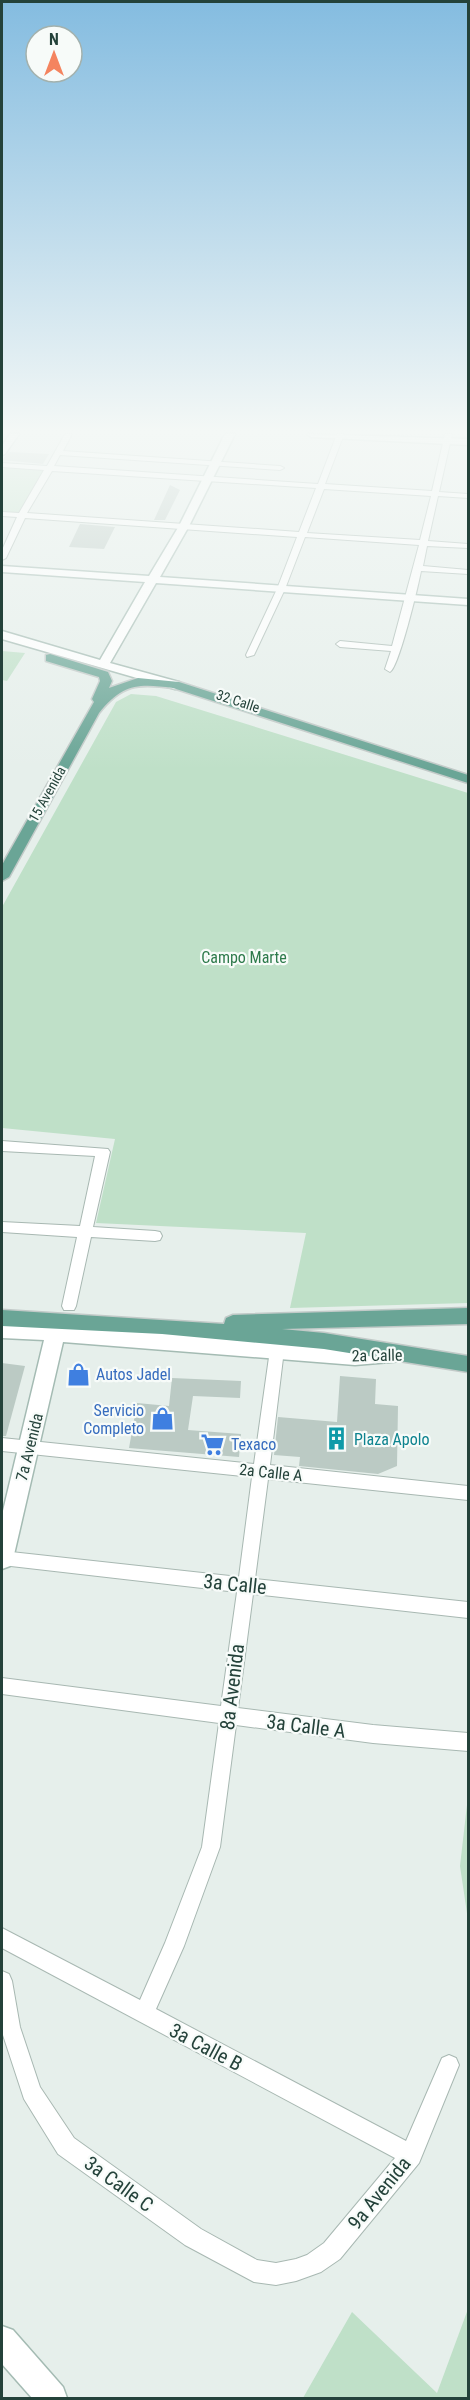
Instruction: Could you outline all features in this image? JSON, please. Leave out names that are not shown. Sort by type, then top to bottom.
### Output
[{"type":"main road","points":[[50,658],[104,675],[106,681],[93,712]]},
{"type":"main road","name":"32 Calle","points":[[93,712],[110,691],[121,684],[142,682],[175,685],[468,778]]},
{"type":"main road","name":"32 Calle","points":[[93,712],[120,694],[140,690],[161,691],[468,789]]},
{"type":"main road","name":"15 Avenida","points":[[2,877],[93,712]]},
{"type":"main road","points":[[162,1326],[468,1316]]},
{"type":"main road","name":"2a Calle","points":[[2,1318],[162,1326],[324,1341],[412,1355]]},
{"type":"main road","points":[[412,1355],[468,1364]]},
{"type":"street","points":[[2,641],[50,658],[109,667],[173,546]]},
{"type":"street","points":[[250,655],[298,546]]},
{"type":"street","points":[[390,669],[423,546]]},
{"type":"street","points":[[418,568],[468,572]]},
{"type":"street","points":[[2,569],[468,602]]},
{"type":"street","name":"32 Calle","points":[[2,635],[175,685]]},
{"type":"street","points":[[340,644],[397,649]]},
{"type":"street","points":[[2,1146],[103,1152],[69,1306]]},
{"type":"street","points":[[2,1227],[154,1236]]},
{"type":"street","name":"2a Calle","points":[[2,1330],[355,1357],[412,1355]]},
{"type":"street","name":"7a Avenida","points":[[2,1558],[55,1334]]},
{"type":"street","name":"8a Avenida","points":[[144,2014],[174,1946],[211,1847],[277,1350]]},
{"type":"street","name":"2a Calle A","points":[[2,1444],[468,1493]]},
{"type":"street","name":"3a Calle","points":[[2,1558],[468,1610]]},
{"type":"street","name":"3a Calle A","points":[[2,1686],[373,1734],[468,1742]]},
{"type":"street","name":"3a Calle B","points":[[2,1938],[411,2155]]},
{"type":"street","name":"3a Calle C","points":[[2,1981],[10,2027],[31,2092],[66,2146],[193,2237],[254,2271],[276,2274],[296,2270],[332,2251]]},
{"type":"street","name":"9a Avenida","points":[[332,2251],[411,2155],[449,2065]]},
{"type":"street","points":[[2,2341],[52,2398]]},
{"type":"green space","points":[[2,651],[25,653],[7,681],[2,680]]},
{"type":"green space","name":"Campo Marte","points":[[131,694],[156,696],[468,793],[468,1303],[290,1308],[306,1233],[96,1223],[115,1139],[2,1128],[2,907],[116,702]]},
{"type":"green space","points":[[468,1796],[468,1920],[460,1866]]},
{"type":"green space","points":[[468,2309],[468,2398],[303,2398],[352,2312],[437,2393]]},
{"type":"building","points":[[69,546],[106,546],[104,549]]},
{"type":"building","points":[[2,1363],[25,1366],[6,1436],[2,1436]]},
{"type":"building","name":"Plaza Apolo","points":[[340,1376],[376,1379],[375,1404],[398,1406],[397,1466],[378,1474],[299,1466],[300,1457],[274,1455],[278,1417],[337,1422]]},
{"type":"building","points":[[172,1378],[241,1381],[240,1398],[193,1396],[188,1430],[241,1434],[239,1457],[129,1448],[137,1403],[169,1406]]},
{"type":"place","name":"Autos Jadel","points":[[78,1374]]},
{"type":"place","name":"Servicio Completo","points":[[162,1419]]},
{"type":"place","name":"Plaza Apolo","points":[[336,1439]]},
{"type":"place","name":"Texaco","points":[[213,1444]]}]
